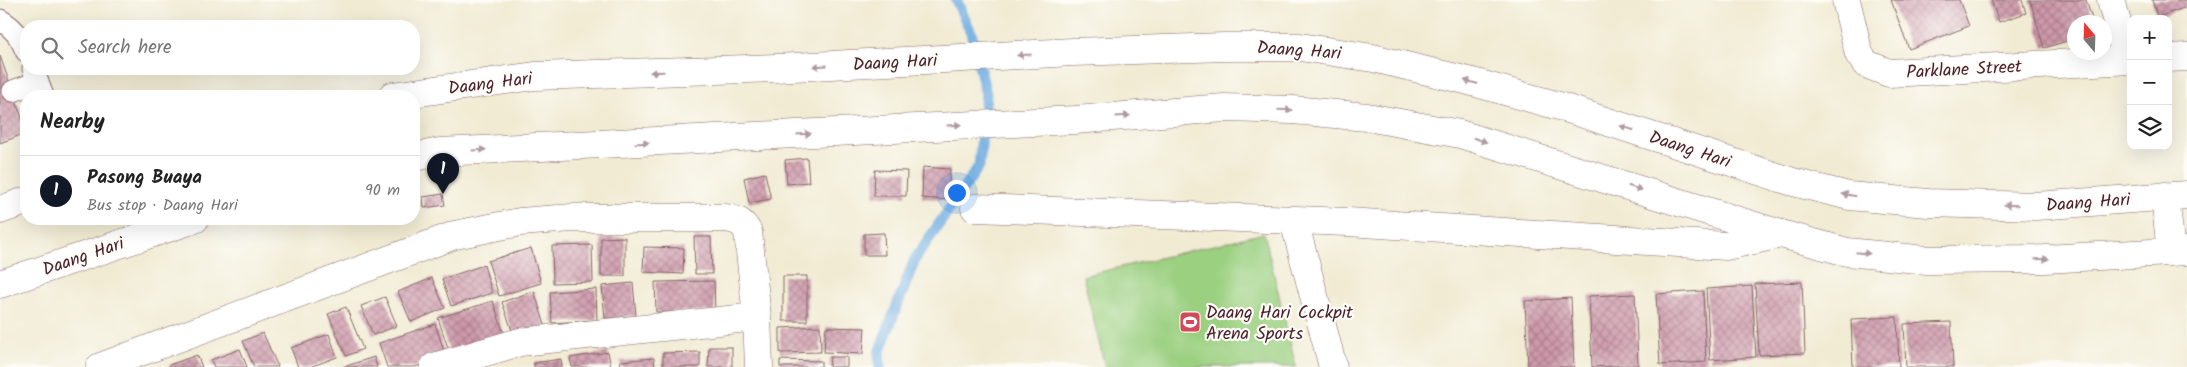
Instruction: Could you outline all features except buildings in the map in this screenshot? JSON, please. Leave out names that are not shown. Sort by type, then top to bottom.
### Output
[{"type":"main road","name":"Parklane Street","points":[[1846,0],[1859,54],[1866,64],[1889,73],[2127,60]]},
{"type":"main road","points":[[2111,0],[2127,53]]},
{"type":"main road","name":"Daang Hari","points":[[420,92],[535,76],[903,62],[1073,52],[1225,47],[1300,47],[1373,58],[1559,106],[1793,182],[1849,196],[1928,203],[2036,206],[2176,195]]},
{"type":"main road","points":[[2172,58],[2187,57]]},
{"type":"main road","points":[[420,156],[440,152],[756,137],[905,127],[1075,120],[1224,108],[1293,110],[1368,117],[1460,134],[1781,234],[1847,252],[1927,260],[2045,259],[2179,252],[2176,195]]},
{"type":"main road","points":[[0,210],[20,203]]},
{"type":"main road","points":[[975,208],[1358,223],[1726,246],[1781,234]]},
{"type":"main road","points":[[100,367],[455,235],[520,222],[572,218],[726,218],[743,223],[748,232],[757,317],[759,367]]},
{"type":"main road","points":[[1294,221],[1333,367]]},
{"type":"main road","name":"Daang Hari","points":[[0,284],[176,225]]},
{"type":"main road","points":[[434,367],[520,342],[757,317]]},
{"type":"lane","points":[[0,20],[9,25],[20,39]]},
{"type":"lane","points":[[12,91],[38,82]]},
{"type":"green space","name":"Daang Hari Cockpit Arena Sports","points":[[1264,233],[1296,367],[1105,367],[1083,276]]},
{"type":"waterway","points":[[880,367],[879,353],[915,259],[979,166],[986,94],[971,32],[956,0]]},
{"type":"place","name":"Pasong Buaya","points":[[443,194]]},
{"type":"place","name":"Daang Hari Cockpit Arena Sports","points":[[1190,322]]}]
